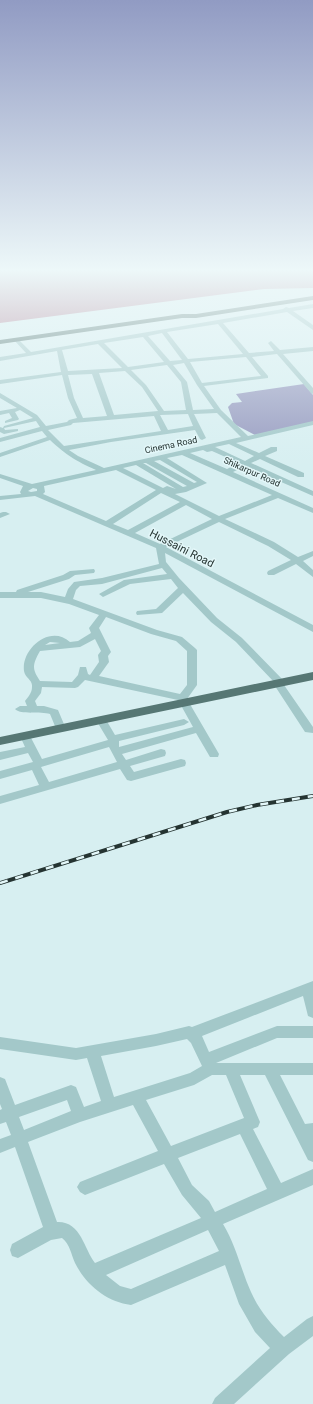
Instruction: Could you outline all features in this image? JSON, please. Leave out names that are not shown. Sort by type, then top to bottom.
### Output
[{"type":"main road","points":[[0,342],[48,336]]},
{"type":"main road","points":[[0,741],[61,729],[185,700],[313,676]]},
{"type":"street","points":[[0,359],[135,336]]},
{"type":"street","points":[[145,336],[184,382],[190,412],[202,438]]},
{"type":"street","points":[[166,336],[186,361],[200,385],[219,411],[246,438]]},
{"type":"street","points":[[200,385],[266,377],[231,336]]},
{"type":"street","points":[[17,340],[30,354]]},
{"type":"street","points":[[99,342],[152,396],[166,433]]},
{"type":"street","points":[[271,343],[313,392]]},
{"type":"street","points":[[59,349],[66,372],[71,398],[82,420]]},
{"type":"street","points":[[0,382],[66,372],[95,372],[186,361],[313,349]]},
{"type":"street","points":[[95,372],[111,417]]},
{"type":"street","points":[[0,395],[23,408],[41,424],[50,438],[62,449],[75,458],[103,470]]},
{"type":"street","points":[[0,413],[23,408]]},
{"type":"street","points":[[0,424],[16,420],[11,411]]},
{"type":"street","points":[[0,428],[4,432],[41,424],[69,424],[71,421],[111,417],[159,413],[219,411]]},
{"type":"street","name":"Cinema Road","points":[[0,497],[127,464],[185,454],[313,423]]},
{"type":"street","points":[[0,440],[41,424]]},
{"type":"street","points":[[62,449],[112,440],[197,428]]},
{"type":"street","points":[[1,455],[50,438]]},
{"type":"street","points":[[233,444],[302,475],[268,490]]},
{"type":"street","points":[[185,454],[212,449],[313,494]]},
{"type":"street","points":[[227,472],[274,449]]},
{"type":"street","name":"Shikarpur Road","points":[[185,454],[311,508]]},
{"type":"street","points":[[127,464],[173,492],[203,483],[161,457]]},
{"type":"street","points":[[147,460],[193,486]]},
{"type":"street","points":[[136,462],[183,490]]},
{"type":"street","points":[[116,467],[290,554],[297,561],[311,570]]},
{"type":"street","name":"Hussaini Road","points":[[0,476],[160,548],[313,629]]},
{"type":"street","points":[[107,524],[161,490]]},
{"type":"street","points":[[280,496],[219,519],[160,548],[162,562],[172,575],[214,620],[239,640],[280,683],[309,730],[313,730]]},
{"type":"street","points":[[128,534],[186,502]]},
{"type":"street","points":[[271,573],[313,553]]},
{"type":"street","points":[[68,601],[72,589],[77,584],[102,581],[164,565]]},
{"type":"street","points":[[19,594],[25,590],[66,577],[73,573],[91,571]]},
{"type":"street","points":[[103,594],[131,581],[162,580],[172,575]]},
{"type":"street","points":[[140,613],[159,610],[183,588]]},
{"type":"street","points":[[0,595],[41,595],[68,601],[154,632],[179,639],[192,650],[192,685],[185,700]]},
{"type":"street","points":[[37,684],[75,685],[104,662],[103,655],[106,652],[96,635],[94,628],[104,614]]},
{"type":"street","points":[[34,709],[30,701],[36,692],[37,684],[29,669],[36,649],[50,638],[64,641],[67,645],[80,644],[96,635]]},
{"type":"street","points":[[86,675],[185,700],[214,754]]},
{"type":"street","points":[[20,709],[44,709],[54,712],[61,729]]},
{"type":"street","points":[[101,720],[131,777],[181,763]]},
{"type":"street","points":[[0,775],[114,744],[184,722]]},
{"type":"street","points":[[114,744],[200,728]]},
{"type":"street","points":[[26,736],[45,786]]},
{"type":"street","points":[[0,756],[32,749]]},
{"type":"street","points":[[0,800],[161,752]]},
{"type":"street","points":[[0,1043],[76,1054],[156,1040],[189,1032],[191,1034],[311,988],[313,1012]]},
{"type":"street","points":[[0,1146],[19,1140],[80,1115],[194,1078],[208,1064],[277,1032],[313,1032]]},
{"type":"street","points":[[191,1034],[196,1040],[208,1064]]},
{"type":"street","points":[[92,1051],[110,1106]]},
{"type":"street","points":[[208,1064],[230,1069],[313,1069]]},
{"type":"street","points":[[85,1187],[166,1154],[253,1122],[230,1069]]},
{"type":"street","points":[[269,1069],[307,1131],[313,1155]]},
{"type":"street","points":[[0,1084],[5,1115],[19,1140],[53,1232]]},
{"type":"street","points":[[5,1115],[71,1092],[80,1115]]},
{"type":"street","points":[[136,1096],[166,1154],[187,1190],[203,1207],[223,1238],[245,1298],[261,1326],[283,1348]]},
{"type":"street","points":[[243,1125],[277,1192]]},
{"type":"street","points":[[92,1273],[313,1177]]},
{"type":"street","points":[[18,1250],[53,1232],[62,1230],[71,1235],[82,1258],[94,1277],[121,1297],[131,1297],[229,1255]]},
{"type":"street","points":[[221,1404],[283,1348],[313,1325]]},
{"type":"shaded area","points":[[304,384],[313,395],[313,422],[255,435],[234,424],[228,407],[232,403],[242,402],[236,394]]},
{"type":"railway","points":[[0,883],[227,812],[257,805],[313,796]]}]
